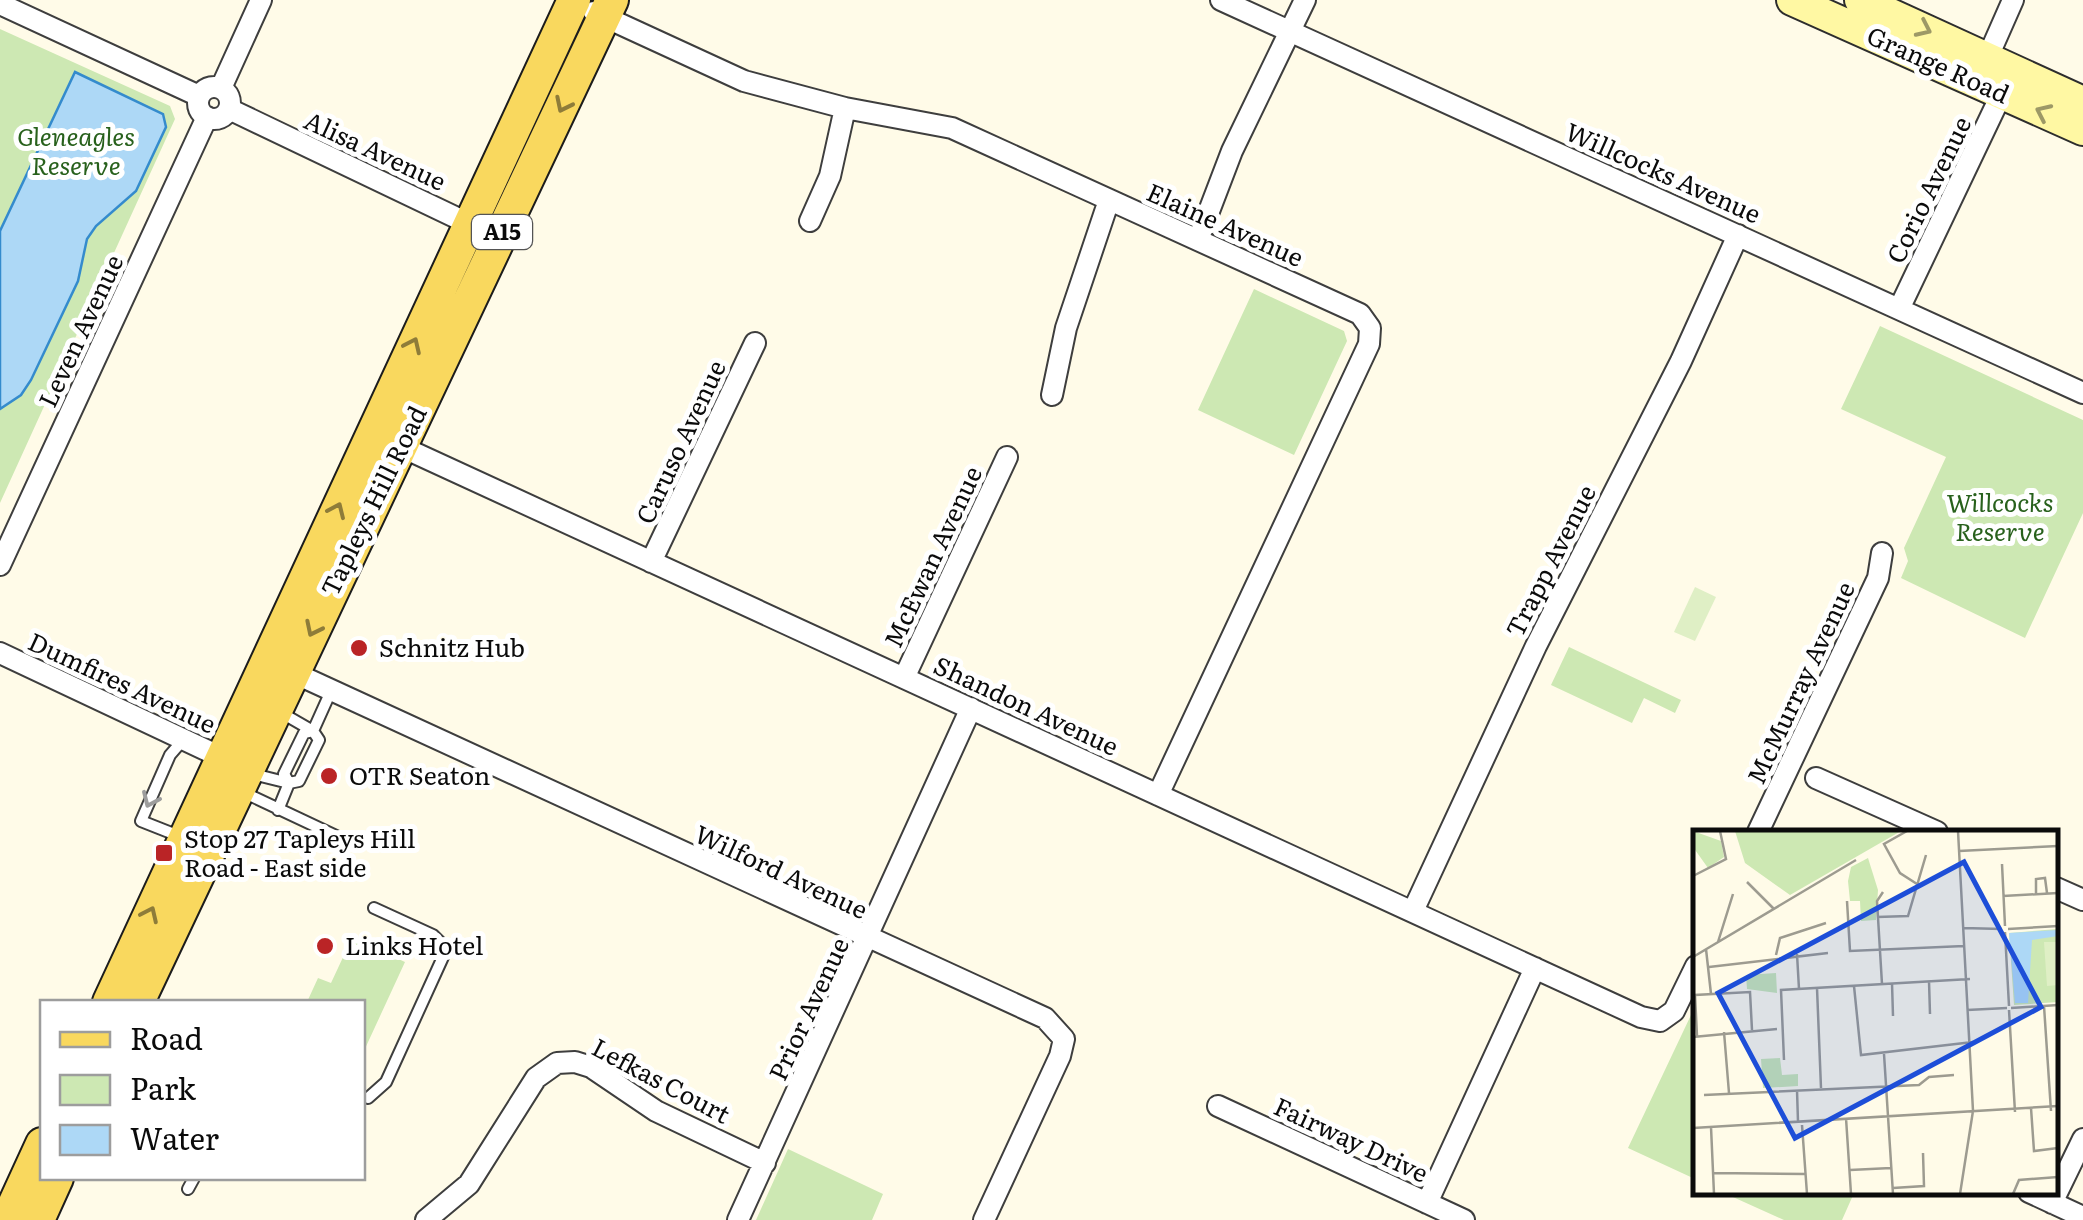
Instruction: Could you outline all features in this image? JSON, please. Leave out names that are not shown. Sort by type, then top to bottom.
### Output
[{"type":"main road","name":"Grange Road","points":[[1792,0],[2083,130]]},
{"type":"main road","name":"Grange Road","points":[[1860,0],[2083,102]]},
{"type":"main road","name":"Tapleys Hill Road","points":[[485,231],[574,1]]},
{"type":"main road","name":"Tapleys Hill Road","points":[[139,1000],[236,773],[485,231],[608,8]]},
{"type":"main road","points":[[1987,58],[2002,93]]},
{"type":"main road","name":"Tapleys Hill Road","points":[[109,1000],[185,838],[260,741],[387,440]]},
{"type":"main road","points":[[7,1220],[40,1148]]},
{"type":"main road","points":[[38,1220],[56,1180]]},
{"type":"street","points":[[221,88],[261,0]]},
{"type":"street","name":"Willcocks Avenue","points":[[1220,0],[2083,393]]},
{"type":"street","points":[[1198,240],[1232,151],[1305,0]]},
{"type":"street","points":[[1987,58],[2014,0]]},
{"type":"street","name":"Elaine Avenue","points":[[574,1],[608,8],[744,81],[845,108],[952,128],[1360,314],[1370,328],[1369,344],[1158,795]]},
{"type":"street","points":[[0,4],[199,96]]},
{"type":"street","points":[[211,87],[221,88],[230,100],[229,109],[222,117],[207,117],[200,110],[199,96],[211,87]]},
{"type":"street","name":"Corio Avenue","points":[[1900,308],[2002,93]]},
{"type":"street","points":[[810,221],[830,176],[845,108]]},
{"type":"street","name":"Alisa Avenue","points":[[229,109],[485,231]]},
{"type":"street","name":"Leven Avenue","points":[[0,565],[207,117]]},
{"type":"street","points":[[1052,395],[1066,328],[1109,200]]},
{"type":"street","name":"Trapp Avenue","points":[[1412,911],[1536,646],[1680,361],[1738,235]]},
{"type":"street","name":"Caruso Avenue","points":[[652,562],[755,344]]},
{"type":"street","name":"Shandon Avenue","points":[[387,440],[1641,1017],[1660,1021],[1674,1011],[1693,972]]},
{"type":"street","name":"McEwan Avenue","points":[[904,678],[1007,458]]},
{"type":"street","name":"McMurray Avenue","points":[[1759,830],[1878,578],[1882,553]]},
{"type":"street","name":"Dumfires Avenue","points":[[0,653],[184,739],[236,773]]},
{"type":"street","name":"Wilford Avenue","points":[[292,672],[868,940],[1046,1018],[1064,1038],[1060,1056],[984,1220]]},
{"type":"street","name":"Prior Avenue","points":[[738,1220],[971,708]]},
{"type":"street","points":[[1816,778],[1932,830]]},
{"type":"street","points":[[2058,889],[2083,900]]},
{"type":"street","points":[[1427,1203],[1535,968]]},
{"type":"street","name":"Lefkas Court","points":[[426,1220],[469,1184],[536,1078],[557,1063],[575,1062],[591,1067],[656,1111],[765,1163]]},
{"type":"street","name":"Fairway Drive","points":[[1218,1106],[1464,1220]]},
{"type":"street","points":[[2058,1191],[2083,1139]]},
{"type":"street","points":[[2036,1195],[2083,1217]]},
{"type":"street","points":[[2052,1203],[2056,1195]]},
{"type":"lane","points":[[313,731],[332,690]]},
{"type":"lane","points":[[236,773],[290,784],[300,781],[319,740],[313,731],[275,709]]},
{"type":"lane","points":[[184,739],[170,755],[141,821],[185,838]]},
{"type":"lane","points":[[236,773],[278,810],[349,842],[376,839]]},
{"type":"lane","points":[[278,810],[290,784]]},
{"type":"lane","points":[[368,1098],[386,1082],[443,957],[443,945],[433,935],[374,908]]},
{"type":"green space","name":"Gleneagles Reserve","points":[[0,29],[170,106],[175,119],[0,503]]},
{"type":"green space","points":[[1254,289],[1344,331],[1347,341],[1294,455],[1198,410]]},
{"type":"green space","name":"Willcocks Reserve","points":[[1880,326],[2083,420],[2083,513],[2025,638],[1901,578],[1908,561],[1904,548],[1946,457],[1841,409]]},
{"type":"green space","points":[[1695,587],[1716,597],[1695,641],[1674,632]]},
{"type":"green space","points":[[1569,647],[1681,700],[1675,713],[1644,698],[1632,723],[1551,685]]},
{"type":"green space","points":[[352,938],[405,962],[365,1049],[365,1000],[308,1000],[318,978],[331,983]]},
{"type":"green space","points":[[1691,1015],[1693,1016],[1693,1178],[1628,1148]]},
{"type":"green space","points":[[788,1149],[883,1194],[872,1220],[756,1220]]},
{"type":"green space","points":[[1728,1195],[1853,1195],[1842,1220],[1784,1220]]},
{"type":"water","name":"Gleneagles Reserve","points":[[75,72],[163,114],[166,127],[136,191],[87,239],[78,281],[31,380],[21,395],[0,409],[0,231]]},
{"type":"place","name":"Schnitz Hub","points":[[359,648]]},
{"type":"place","name":"OTR Seaton","points":[[329,776]]},
{"type":"place","name":"Stop 27 Tapleys Hill Road - East side","points":[[164,853]]},
{"type":"place","name":"Links Hotel","points":[[325,946]]}]
